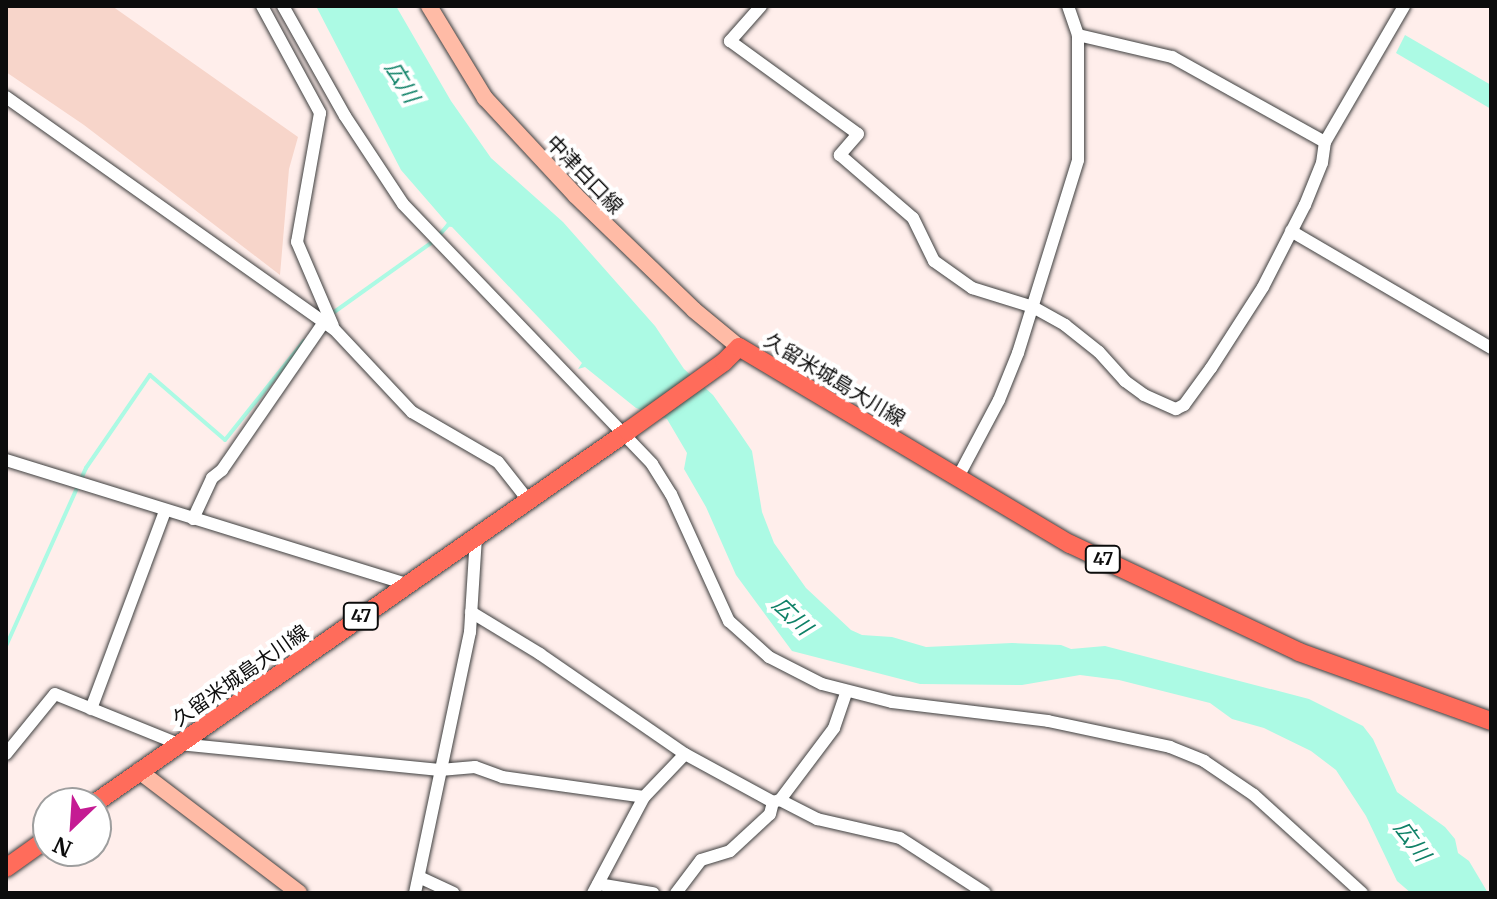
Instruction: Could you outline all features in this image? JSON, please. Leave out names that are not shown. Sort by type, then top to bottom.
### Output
[{"type":"main road","name":"中津白口線","points":[[429,6],[485,98],[505,120],[575,195],[694,310],[739,347]]},
{"type":"main road","name":"久留米城島大川線","points":[[112,791],[626,433],[724,362],[739,347],[1070,544],[1299,652],[1491,721]]},
{"type":"main road","points":[[139,771],[299,893]]},
{"type":"main road","points":[[6,868],[32,849]]},
{"type":"street","points":[[262,6],[320,113],[297,242],[329,326]]},
{"type":"street","points":[[283,6],[345,116],[403,204],[626,433],[652,464],[671,494],[729,621],[769,657],[822,684],[892,702],[1098,729],[1170,747],[1204,761],[1254,795],[1362,893]]},
{"type":"street","points":[[761,6],[730,41],[858,134],[840,155],[913,218],[934,261],[972,288],[1033,307],[1065,325],[1144,395],[1176,409],[1184,405],[1211,368],[1263,287],[1322,163],[1325,142],[1404,6]]},
{"type":"street","points":[[957,479],[999,400],[1033,307],[1078,160],[1078,35],[1068,6]]},
{"type":"street","points":[[1078,35],[1172,57],[1325,142]]},
{"type":"street","points":[[6,97],[329,326],[412,412],[498,462],[528,500]]},
{"type":"street","points":[[1291,231],[1491,348]]},
{"type":"street","points":[[193,519],[212,478],[222,470],[329,326]]},
{"type":"street","points":[[6,460],[407,584]]},
{"type":"street","points":[[91,709],[165,511]]},
{"type":"street","points":[[415,893],[471,612],[476,536]]},
{"type":"street","points":[[471,612],[540,654],[685,754],[817,819],[900,838],[985,893]]},
{"type":"street","points":[[676,893],[701,860],[730,851],[770,814],[776,801],[834,728],[847,691]]},
{"type":"street","points":[[6,754],[55,694],[179,744],[440,770],[475,767],[502,777],[629,792],[644,797]]},
{"type":"street","points":[[653,893],[596,889],[644,797],[685,754]]},
{"type":"street","points":[[419,877],[453,893]]},
{"type":"shaded area","points":[[6,6],[112,6],[298,137],[289,169],[280,275],[84,125],[6,72]]},
{"type":"water","name":"広川","points":[[316,6],[396,6],[451,101],[491,158],[563,222],[655,326],[684,369],[713,395],[752,451],[762,512],[774,543],[806,588],[851,630],[862,635],[892,637],[926,647],[1012,643],[1061,645],[1071,649],[1105,646],[1309,699],[1363,726],[1373,739],[1397,792],[1445,827],[1455,839],[1458,853],[1469,861],[1488,893],[1411,893],[1397,881],[1366,816],[1336,770],[1311,751],[1264,728],[1232,719],[1210,703],[1119,680],[1080,675],[1022,685],[920,684],[792,651],[736,575],[706,507],[684,469],[687,453],[667,419],[636,408],[585,367],[578,369],[582,363],[452,227],[445,226],[447,223],[401,170]]},
{"type":"water","points":[[1405,35],[1491,85],[1491,109],[1396,53]]},
{"type":"waterway","points":[[330,315],[435,240],[450,223]]},
{"type":"waterway","points":[[6,646],[86,468],[150,375],[225,440],[304,341]]}]
